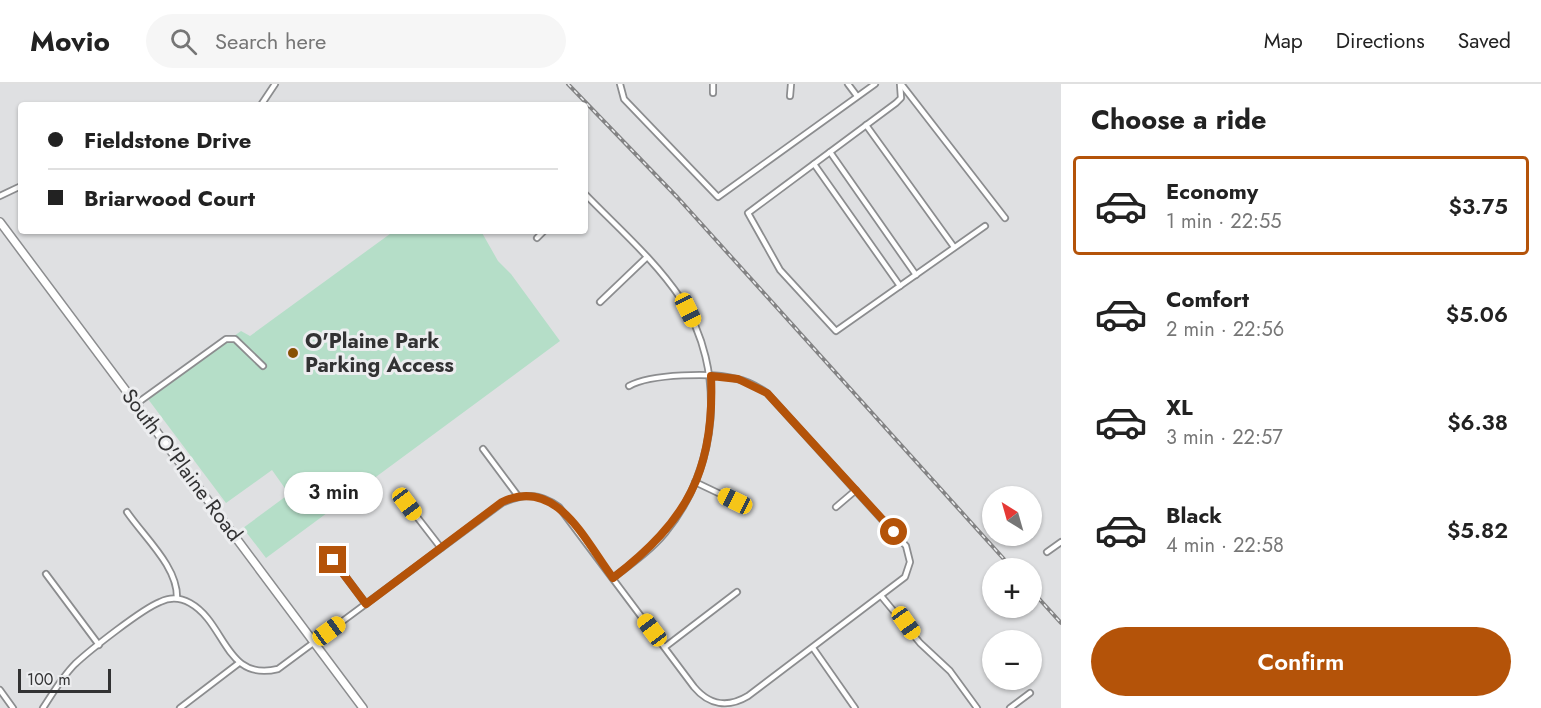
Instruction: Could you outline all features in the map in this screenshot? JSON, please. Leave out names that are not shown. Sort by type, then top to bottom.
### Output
[{"type":"main road","name":"South O'Plaine Road","points":[[0,222],[363,708]]},
{"type":"street","points":[[263,102],[275,84]]},
{"type":"street","points":[[620,84],[624,99],[718,198],[875,84]]},
{"type":"street","points":[[713,84],[713,93]]},
{"type":"street","points":[[790,96],[791,84]]},
{"type":"street","points":[[848,84],[857,96]]},
{"type":"street","points":[[901,84],[901,98],[748,213],[780,270],[836,331],[985,226]]},
{"type":"street","points":[[901,84],[1005,218]]},
{"type":"street","points":[[866,125],[954,248]]},
{"type":"street","points":[[830,152],[916,275]]},
{"type":"street","points":[[814,164],[900,286]]},
{"type":"street","points":[[0,196],[18,187]]},
{"type":"street","points":[[588,197],[669,283],[688,310],[703,345],[711,376],[710,431],[695,482],[678,515],[664,534],[613,578]]},
{"type":"street","points":[[537,238],[541,234]]},
{"type":"street","points":[[600,303],[646,258]]},
{"type":"street","points":[[136,404],[226,339],[235,339],[263,366]]},
{"type":"street","points":[[42,708],[69,672],[99,645],[154,604],[177,598],[189,602],[201,612],[239,663],[259,672],[278,669],[502,502],[518,496],[543,497],[559,507],[694,687],[706,698],[716,703],[734,703],[813,648],[905,577],[910,562],[906,546],[767,393],[738,379],[711,376],[648,378],[629,386]]},
{"type":"street","points":[[483,449],[518,496]]},
{"type":"street","points":[[695,482],[735,501]]},
{"type":"street","points":[[836,507],[856,490]]},
{"type":"street","points":[[407,504],[441,548]]},
{"type":"street","points":[[127,512],[172,574],[177,586],[177,598]]},
{"type":"street","points":[[1047,552],[1061,542]]},
{"type":"street","points":[[333,560],[366,604]]},
{"type":"street","points":[[46,574],[99,645]]},
{"type":"street","points":[[665,647],[737,592]]},
{"type":"street","points":[[882,597],[920,643],[950,671],[977,708]]},
{"type":"street","points":[[813,648],[855,708]]},
{"type":"street","points":[[180,708],[239,663]]},
{"type":"street","points":[[0,690],[13,708]]},
{"type":"street","points":[[1010,708],[1030,693]]},
{"type":"green space","points":[[390,234],[483,234],[498,261],[511,274],[560,341],[266,558],[243,528],[289,494],[272,470],[226,503],[148,399],[241,331],[250,336]]},
{"type":"railway","points":[[568,84],[585,102]]},
{"type":"railway","points":[[588,105],[678,198],[1003,558]]},
{"type":"railway","points":[[1042,602],[1061,623]]},
{"type":"place","name":"O'Plaine Park Parking Access","points":[[293,353]]},
{"type":"route","points":[[333,560],[366,604],[502,502],[513,497],[534,495],[543,497],[559,507],[613,578],[664,534],[684,504],[699,473],[707,448],[712,412],[711,376],[738,379],[767,393],[894,532]]}]
